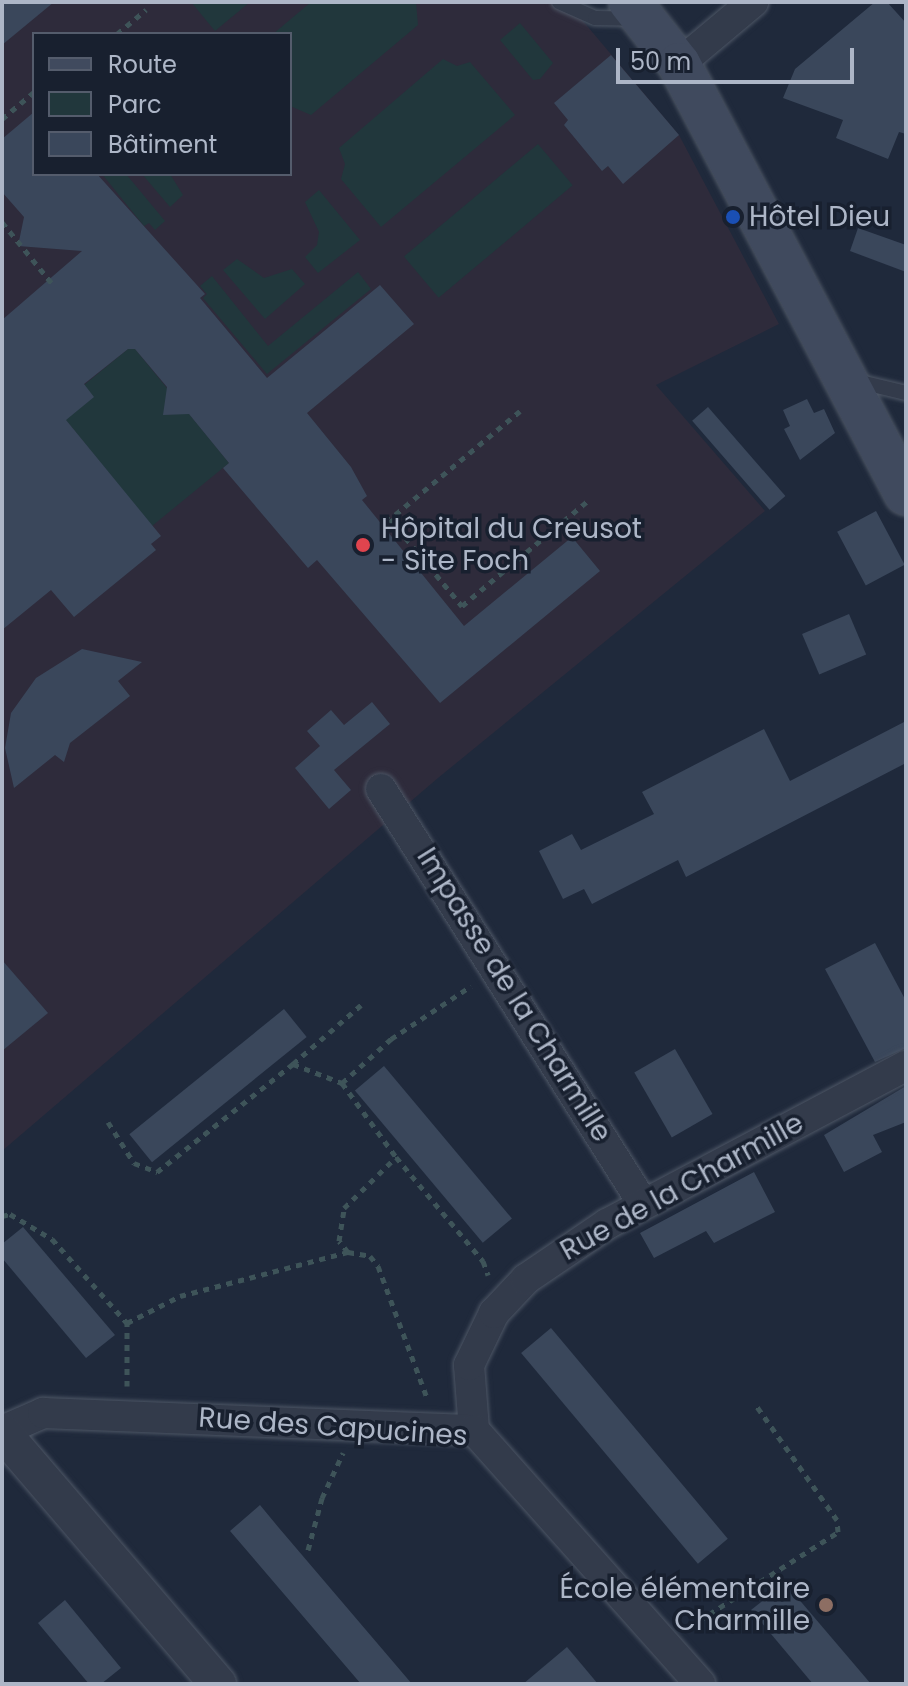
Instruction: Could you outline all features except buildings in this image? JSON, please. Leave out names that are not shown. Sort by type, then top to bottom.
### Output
[{"type":"main road","points":[[637,10],[679,64],[906,494]]},
{"type":"street","points":[[679,64],[753,2]]},
{"type":"street","name":"Impasse de la Charmille","points":[[381,789],[496,966],[643,1204]]},
{"type":"street","name":"Rue de la Charmille","points":[[474,1430],[469,1365],[480,1338],[505,1301],[568,1248],[643,1204],[906,1066]]},
{"type":"street","name":"Rue des Capucines","points":[[2,1432],[43,1413],[474,1430],[700,1684]]},
{"type":"street","points":[[2,1432],[218,1684]]},
{"type":"lane","points":[[559,2],[595,18],[637,10]]},
{"type":"lane","points":[[844,379],[906,393]]},
{"type":"path","points":[[119,32],[146,10]]},
{"type":"path","points":[[2,119],[32,94]]},
{"type":"path","points":[[2,222],[54,286]]},
{"type":"path","points":[[520,411],[390,519],[462,606],[590,499]]},
{"type":"path","points":[[342,1083],[391,1039],[439,1011],[496,966]]},
{"type":"path","points":[[108,1122],[134,1163],[157,1172],[293,1064],[361,1005]]},
{"type":"path","points":[[293,1064],[342,1083],[396,1157],[483,1261],[505,1301]]},
{"type":"path","points":[[348,1252],[339,1241],[344,1208],[396,1157]]},
{"type":"path","points":[[2,1216],[10,1214],[52,1239],[127,1323],[129,1379],[122,1414]]},
{"type":"path","points":[[127,1323],[180,1296],[348,1252],[370,1256],[378,1266],[426,1389],[429,1427]]},
{"type":"path","points":[[688,1627],[838,1532],[837,1520],[756,1405]]},
{"type":"path","points":[[308,1550],[322,1498],[356,1424]]},
{"type":"shaded area","name":"Hôpital du Creusot - Site Foch","points":[[2,2],[567,2],[679,135],[779,324],[656,385],[765,511],[438,778],[2,1151]]},
{"type":"green space","points":[[191,2],[250,2],[215,31]]},
{"type":"green space","points":[[311,2],[416,2],[418,25],[311,115],[292,107],[292,32],[275,32]]},
{"type":"green space","points":[[520,23],[553,63],[540,79],[533,80],[500,40]]},
{"type":"green space","points":[[443,59],[457,66],[470,62],[515,115],[381,227],[341,179],[345,164],[339,148]]},
{"type":"green space","points":[[538,144],[573,185],[439,298],[404,256]]},
{"type":"green space","points":[[104,176],[128,176],[165,221],[155,230],[149,223],[144,226]]},
{"type":"green space","points":[[144,176],[171,176],[183,195],[170,207]]},
{"type":"green space","points":[[319,190],[360,240],[318,273],[305,257],[317,245],[319,232],[305,202]]},
{"type":"green space","points":[[237,259],[264,278],[292,269],[305,284],[265,319],[223,270]]},
{"type":"green space","points":[[358,272],[371,289],[267,374],[203,298],[207,294],[200,286],[212,276],[268,346]]},
{"type":"green space","points":[[128,349],[135,349],[171,393],[164,409],[169,415],[186,410],[229,463],[152,526],[56,408]]},
{"type":"place","name":"Hôtel Dieu","points":[[733,217]]},
{"type":"place","name":"Hôpital du Creusot - Site Foch","points":[[363,545]]},
{"type":"place","name":"École élémentaire Charmille","points":[[826,1605]]}]
